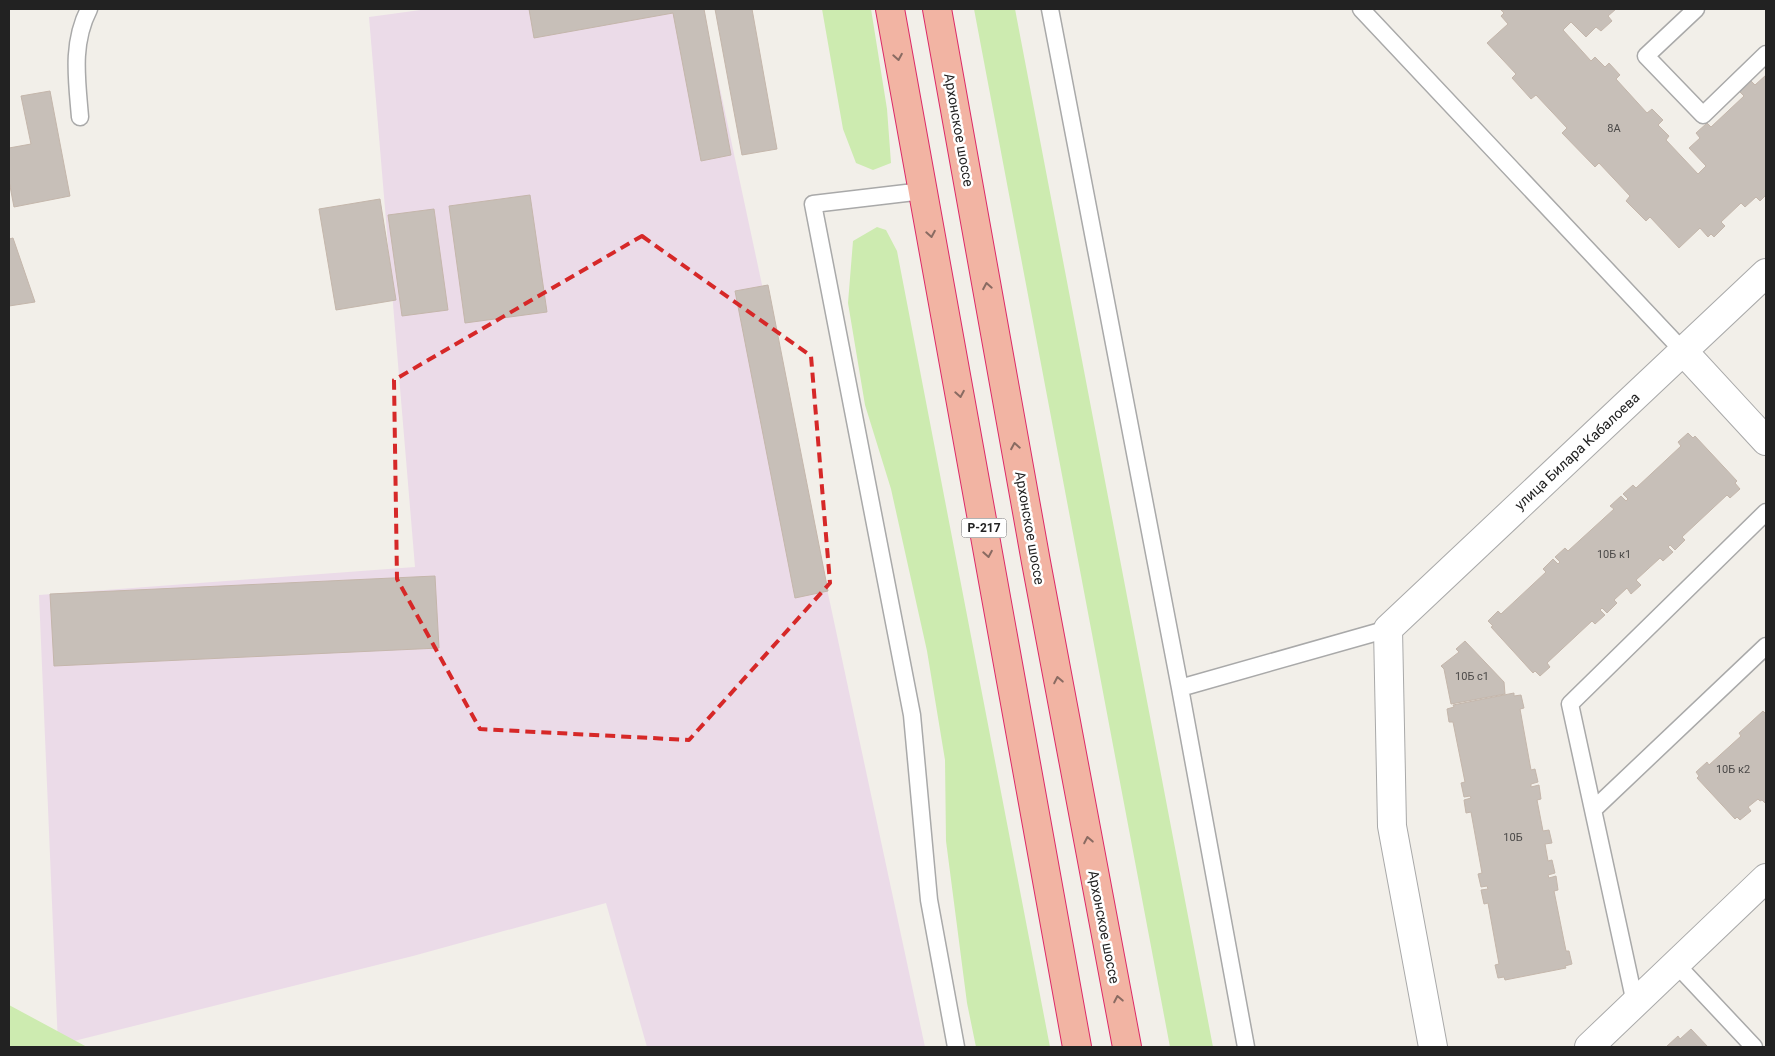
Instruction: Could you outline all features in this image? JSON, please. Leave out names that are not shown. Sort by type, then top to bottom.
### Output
[{"type":"highway","name":"Р-217","points":[[890,9],[1077,1047]]},
{"type":"highway","name":"Архонское шоссе","points":[[937,9],[1036,562],[1126,1047]]},
{"type":"street","name":"улица Билара Кабалоева","points":[[1388,628],[1766,272]]},
{"type":"street","points":[[1683,351],[1766,441]]},
{"type":"street","points":[[1388,628],[1392,826],[1433,1047]]},
{"type":"street","points":[[1589,1047],[1766,878]]},
{"type":"lane","points":[[80,118],[75,63],[82,21],[89,9]]},
{"type":"lane","points":[[1050,9],[1180,688],[1246,1047]]},
{"type":"lane","points":[[1361,9],[1683,351]]},
{"type":"lane","points":[[1696,9],[1646,56],[1703,115],[1766,54]]},
{"type":"lane","points":[[923,191],[813,204],[912,715],[929,900],[956,1047]]},
{"type":"lane","points":[[1635,1003],[1570,704],[1766,512]]},
{"type":"lane","points":[[1180,688],[1388,628]]},
{"type":"lane","points":[[1593,810],[1766,646]]},
{"type":"lane","points":[[1676,964],[1754,1047]]},
{"type":"highlighted area","points":[[642,236],[811,356],[830,583],[689,740],[480,729],[397,579],[394,380]]},
{"type":"shaded area","points":[[428,9],[703,9],[925,1047],[647,1047],[606,903],[413,956],[58,1045],[39,595],[415,567],[369,17]]},
{"type":"green space","points":[[822,9],[871,9],[887,109],[891,163],[873,170],[856,163],[843,129]]},
{"type":"green space","points":[[974,9],[1015,9],[1213,1047],[1170,1047]]},
{"type":"green space","points":[[877,227],[886,230],[897,251],[1050,1047],[976,1047],[967,1003],[946,841],[945,760],[927,651],[891,489],[865,405],[848,303],[853,241]]},
{"type":"green space","points":[[9,1005],[87,1047],[9,1047]]},
{"type":"building","points":[[529,9],[704,9],[731,155],[701,161],[673,13],[534,38]]},
{"type":"building","points":[[715,9],[752,9],[777,149],[742,155]]},
{"type":"building","points":[[1500,9],[1616,9],[1608,16],[1612,21],[1601,31],[1596,27],[1586,37],[1571,22],[1563,30],[1591,61],[1595,57],[1605,67],[1609,63],[1620,75],[1616,79],[1647,113],[1652,109],[1663,120],[1658,125],[1669,136],[1666,140],[1698,174],[1706,166],[1689,148],[1700,138],[1696,133],[1707,123],[1711,127],[1744,96],[1740,92],[1751,81],[1755,85],[1766,75],[1766,195],[1760,201],[1756,197],[1745,207],[1741,203],[1721,222],[1725,226],[1714,237],[1711,234],[1708,237],[1700,228],[1679,248],[1650,217],[1646,221],[1626,201],[1630,196],[1599,163],[1595,167],[1562,133],[1567,128],[1536,95],[1531,99],[1512,78],[1516,74],[1487,43],[1508,24],[1501,16],[1504,13]]},
{"type":"building","points":[[50,91],[70,196],[14,207],[9,181],[9,148],[31,144],[21,96]]},
{"type":"building","points":[[530,195],[547,312],[465,323],[449,206]]},
{"type":"building","points":[[380,199],[396,300],[336,310],[319,209]]},
{"type":"building","points":[[434,209],[448,310],[402,316],[388,215]]},
{"type":"building","points":[[13,238],[35,302],[9,306],[9,239]]},
{"type":"building","points":[[768,285],[828,591],[795,598],[735,291]]},
{"type":"building","points":[[1688,433],[1693,438],[1695,436],[1737,481],[1735,483],[1740,489],[1730,498],[1727,495],[1682,537],[1685,540],[1675,550],[1670,545],[1668,547],[1673,552],[1663,561],[1660,558],[1636,580],[1641,585],[1631,594],[1627,588],[1614,600],[1617,603],[1607,613],[1602,608],[1600,610],[1605,615],[1595,624],[1592,621],[1547,663],[1550,667],[1540,676],[1535,671],[1533,673],[1491,627],[1493,626],[1488,621],[1498,611],[1501,614],[1546,572],[1543,569],[1553,559],[1558,564],[1560,562],[1555,557],[1565,548],[1568,551],[1614,509],[1610,506],[1621,496],[1626,501],[1628,499],[1623,494],[1633,485],[1636,488],[1681,446],[1678,442]]},
{"type":"building","points":[[435,576],[439,648],[54,666],[50,594]]},
{"type":"building","points":[[1465,641],[1504,682],[1505,694],[1451,704],[1444,669],[1441,666],[1459,652],[1456,649]]},
{"type":"building","points":[[1514,693],[1514,696],[1521,695],[1524,708],[1520,709],[1531,770],[1535,769],[1538,782],[1531,784],[1531,787],[1539,785],[1541,799],[1537,800],[1543,831],[1549,830],[1552,843],[1545,844],[1548,861],[1552,860],[1555,873],[1548,875],[1549,878],[1556,876],[1558,890],[1554,891],[1566,951],[1569,951],[1572,964],[1565,966],[1566,968],[1505,980],[1504,977],[1498,978],[1495,965],[1499,964],[1488,903],[1484,904],[1481,890],[1488,889],[1487,886],[1481,887],[1478,874],[1482,873],[1471,812],[1466,813],[1464,800],[1471,798],[1470,796],[1464,797],[1461,783],[1465,782],[1453,722],[1449,722],[1447,709],[1454,707],[1453,705]]},
{"type":"building","points":[[1763,711],[1766,712],[1766,804],[1758,799],[1748,807],[1751,811],[1740,820],[1737,817],[1735,819],[1697,778],[1699,776],[1696,772],[1707,762],[1709,765],[1741,736],[1739,733]]},
{"type":"building","points":[[1691,1029],[1708,1047],[1666,1047],[1678,1036],[1680,1039]]}]
